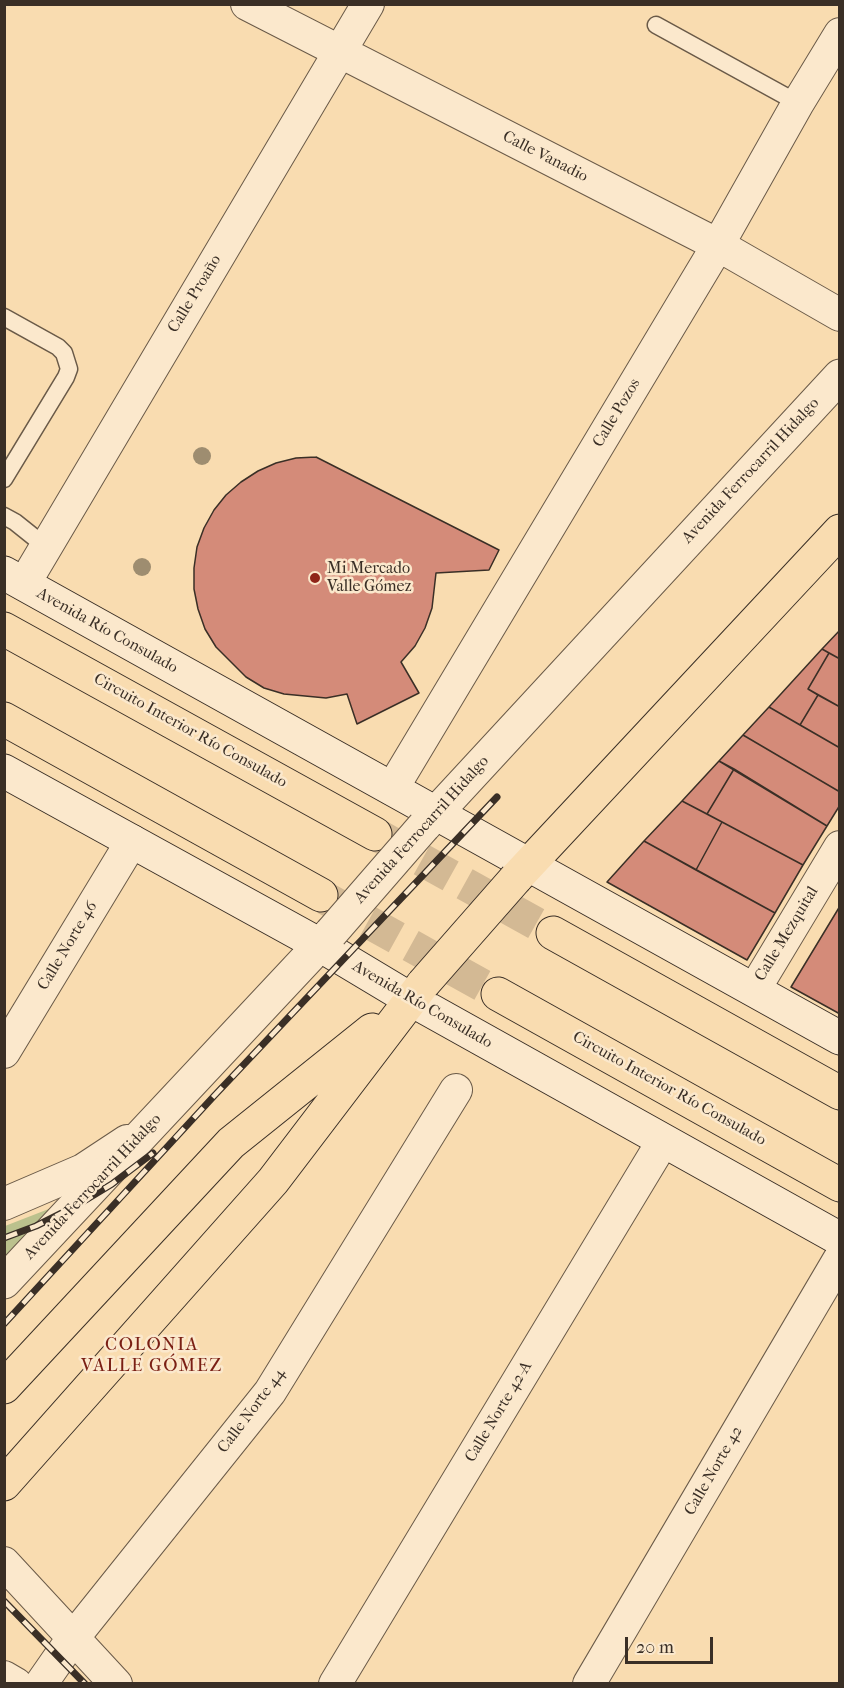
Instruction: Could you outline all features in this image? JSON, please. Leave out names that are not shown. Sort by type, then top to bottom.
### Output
[{"type":"main road","name":"Avenida Ferrocarril Hidalgo","points":[[4,1282],[325,939],[430,820],[840,376]]},
{"type":"main road","points":[[4,1484],[273,1181],[416,992],[522,871],[840,531]]},
{"type":"main road","name":"Avenida Río Consulado","points":[[14,579],[392,789],[430,820],[522,871],[754,990],[840,1038]]},
{"type":"main road","name":"Circuito Interior Río Consulado","points":[[4,629],[375,834]]},
{"type":"main road","points":[[4,719],[321,895]]},
{"type":"main road","name":"Avenida Río Consulado","points":[[4,771],[132,841],[325,939],[663,1141],[840,1239]]},
{"type":"main road","points":[[553,933],[840,1093]]},
{"type":"main road","points":[[4,1387],[231,1143],[416,992]]},
{"type":"main road","name":"Circuito Interior Río Consulado","points":[[498,994],[840,1185]]},
{"type":"street","name":"Calle Vanadio","points":[[247,4],[718,245],[840,315]]},
{"type":"street","name":"Calle Proaño","points":[[14,579],[45,546],[368,4]]},
{"type":"street","name":"Calle Pozos","points":[[392,789],[718,245],[798,103],[840,34]]},
{"type":"street","name":"Calle Norte 46","points":[[4,1052],[132,841]]},
{"type":"street","name":"Calle Mezquital","points":[[754,990],[840,846]]},
{"type":"street","name":"Calle Norte 44","points":[[41,1683],[73,1638],[270,1392],[456,1090]]},
{"type":"street","points":[[4,1204],[83,1170],[152,1123]]},
{"type":"street","name":"Calle Norte 42-A","points":[[335,1683],[663,1141]]},
{"type":"street","name":"Calle Norte 42","points":[[589,1683],[840,1257]]},
{"type":"street","points":[[4,1563],[116,1683]]},
{"type":"street","points":[[4,1677],[16,1683]]},
{"type":"lane","points":[[656,26],[798,103]]},
{"type":"lane","points":[[4,317],[58,347],[64,353],[69,369],[4,478]]},
{"type":"lane","points":[[4,516],[45,546]]},
{"type":"green space","points":[[59,1205],[5,1263],[5,1226]]},
{"type":"building","points":[[316,457],[499,550],[489,570],[436,573],[432,608],[425,628],[415,646],[401,662],[419,693],[357,724],[347,694],[326,698],[284,694],[264,688],[246,677],[216,647],[205,629],[194,589],[197,547],[214,510],[226,495],[258,471],[276,463],[296,458]]},
{"type":"building","points":[[840,630],[840,659],[822,649]]},
{"type":"building","points":[[822,649],[829,653],[808,689],[818,695],[800,725],[769,707]]},
{"type":"building","points":[[829,653],[840,659],[840,707],[808,689]]},
{"type":"building","points":[[818,695],[840,707],[840,748],[800,725]]},
{"type":"building","points":[[769,707],[840,748],[840,792],[743,735]]},
{"type":"building","points":[[743,735],[840,792],[840,805],[827,826],[719,761]]},
{"type":"building","points":[[719,761],[734,769],[707,814],[682,801]]},
{"type":"building","points":[[734,769],[827,826],[803,865],[707,814]]},
{"type":"building","points":[[682,801],[722,822],[696,870],[644,841]]},
{"type":"building","points":[[722,822],[803,865],[775,913],[696,870]]},
{"type":"building","points":[[644,841],[775,913],[747,960],[607,882]]},
{"type":"building","points":[[840,906],[840,1014],[791,987]]},
{"type":"tunnel","points":[[379,836],[553,933]]},
{"type":"tunnel","points":[[325,898],[498,994]]},
{"type":"railway","points":[[4,1324],[214,1096],[497,797]]},
{"type":"railway","points":[[4,1238],[36,1226],[74,1207],[112,1184],[153,1153]]},
{"type":"railway","points":[[4,1601],[85,1684]]},
{"type":"place","name":"Mi Mercado Valle Gómez","points":[[315,578]]},
{"type":"district","name":"COLONIA VALLE GÓMEZ","points":[[152,1356]]}]
